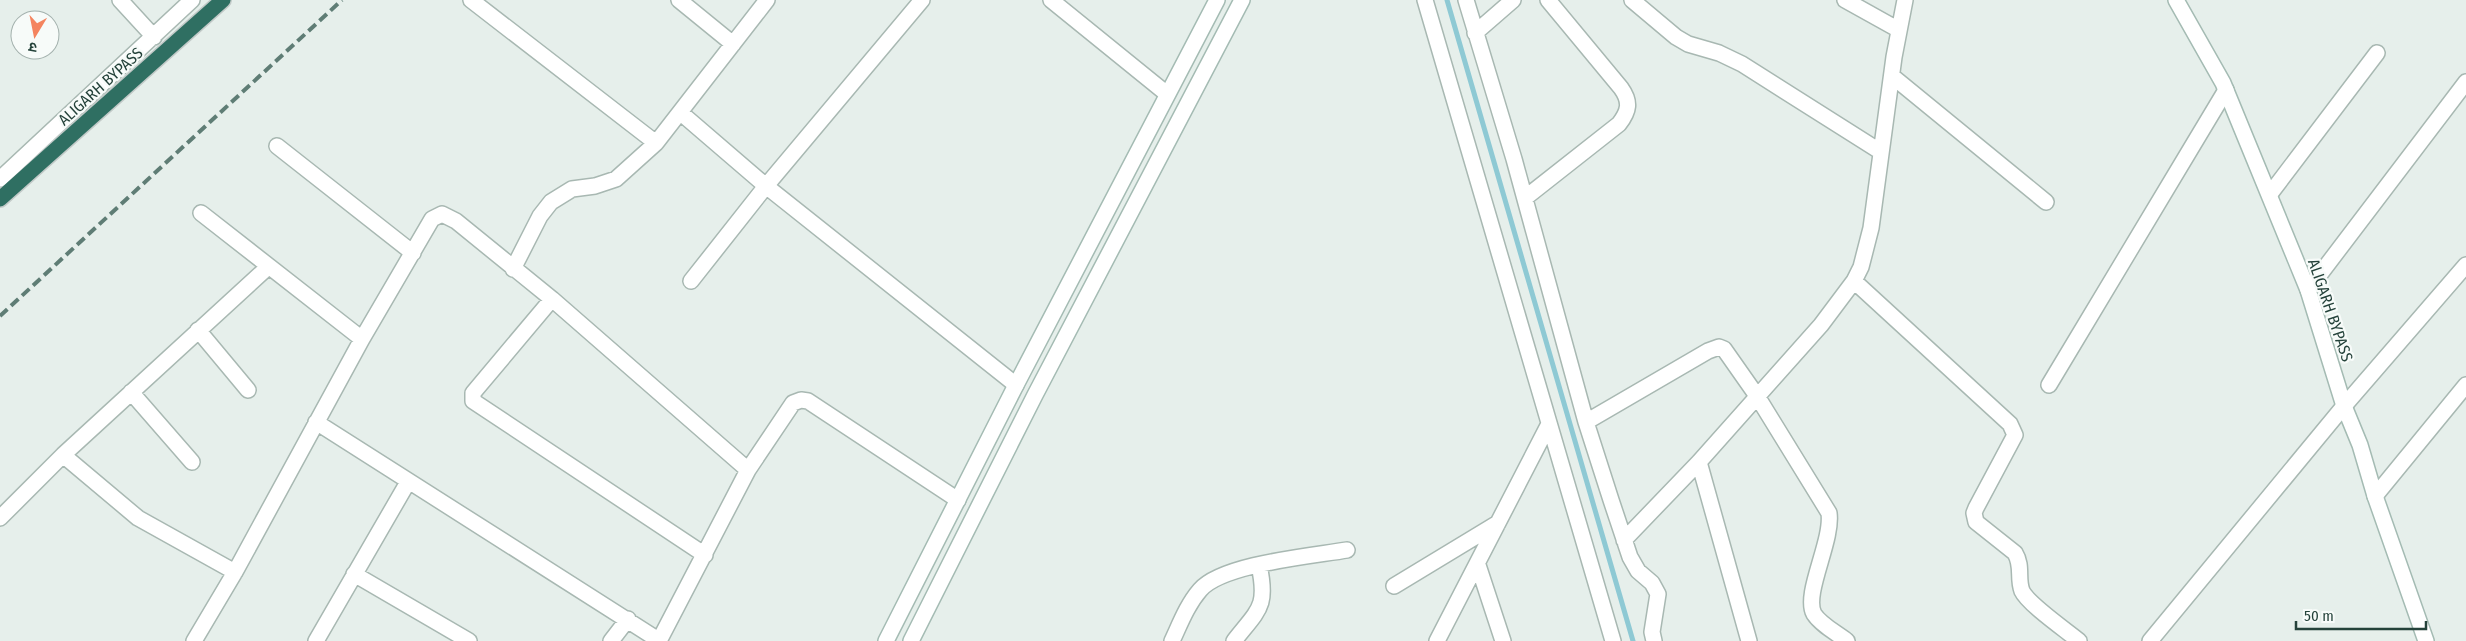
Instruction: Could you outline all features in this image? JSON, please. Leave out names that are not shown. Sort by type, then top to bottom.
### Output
[{"type":"highway","name":"ALIGARH BYPASS","points":[[0,199],[223,0]]},
{"type":"street","points":[[120,0],[154,37]]},
{"type":"street","points":[[0,179],[192,0]]},
{"type":"street","points":[[471,0],[656,144]]},
{"type":"street","points":[[679,0],[733,44]]},
{"type":"street","points":[[513,269],[540,216],[551,202],[572,189],[595,186],[616,179],[656,144],[682,113],[767,0]]},
{"type":"street","points":[[691,281],[766,186],[922,0]]},
{"type":"street","points":[[1051,0],[1167,94]]},
{"type":"street","points":[[886,641],[1016,385],[1217,0]]},
{"type":"street","points":[[910,641],[1035,395],[1242,0]]},
{"type":"street","points":[[1425,0],[1613,641]]},
{"type":"street","points":[[1466,0],[1525,198],[1586,422],[1624,540],[1638,571],[1652,583],[1658,594],[1652,632],[1654,641]]},
{"type":"street","points":[[1475,33],[1513,0]]},
{"type":"street","points":[[1525,198],[1619,124],[1627,113],[1628,98],[1548,0]]},
{"type":"street","points":[[1632,0],[1676,37],[1688,44],[1718,53],[1742,64],[1881,152]]},
{"type":"street","points":[[1845,0],[1899,30]]},
{"type":"street","points":[[1624,540],[1699,462],[1821,326],[1854,281],[1861,267],[1871,228],[1899,30],[1906,0]]},
{"type":"street","name":"ALIGARH BYPASS","points":[[2176,0],[2226,90],[2308,290],[2344,406],[2360,445],[2375,496],[2426,641]]},
{"type":"street","points":[[2270,194],[2377,53]]},
{"type":"street","points":[[1892,76],[2046,202]]},
{"type":"street","points":[[2308,290],[2466,82]]},
{"type":"street","points":[[2050,385],[2226,90]]},
{"type":"street","points":[[682,113],[766,186],[1016,385]]},
{"type":"street","points":[[277,146],[413,253]]},
{"type":"street","points":[[201,213],[362,339]]},
{"type":"street","points":[[194,641],[235,572],[362,339],[432,219],[442,214],[456,221],[552,299],[748,470]]},
{"type":"street","points":[[2150,641],[2344,406],[2466,265]]},
{"type":"street","points":[[0,518],[63,455],[268,267]]},
{"type":"street","points":[[1854,281],[2010,424],[2014,436],[1976,508],[1975,518],[2019,560],[2020,583],[2025,595],[2079,641]]},
{"type":"street","points":[[552,299],[473,393],[473,401],[705,555]]},
{"type":"street","points":[[198,330],[248,390]]},
{"type":"street","points":[[1586,422],[1708,351],[1719,347],[1729,355],[1757,396],[1829,513],[1831,523],[1811,603],[1815,615],[1847,641]]},
{"type":"street","points":[[2375,496],[2466,386]]},
{"type":"street","points":[[131,392],[192,462]]},
{"type":"street","points":[[316,422],[660,641],[748,470],[794,403],[801,400],[808,401],[958,500]]},
{"type":"street","points":[[1437,641],[1550,424]]},
{"type":"street","points":[[63,455],[138,518],[235,572]]},
{"type":"street","points":[[1699,462],[1744,639]]},
{"type":"street","points":[[316,641],[408,482]]},
{"type":"street","points":[[1394,586],[1499,522]]},
{"type":"street","points":[[1172,641],[1200,589],[1226,574],[1259,565],[1347,550]]},
{"type":"street","points":[[1234,641],[1257,611],[1263,597],[1259,565]]},
{"type":"street","points":[[1478,565],[1503,641]]},
{"type":"street","points":[[354,574],[469,641]]},
{"type":"street","points":[[611,641],[628,619]]},
{"type":"waterway","points":[[1447,0],[1633,641]]},
{"type":"railway","points":[[0,316],[342,0]]}]
